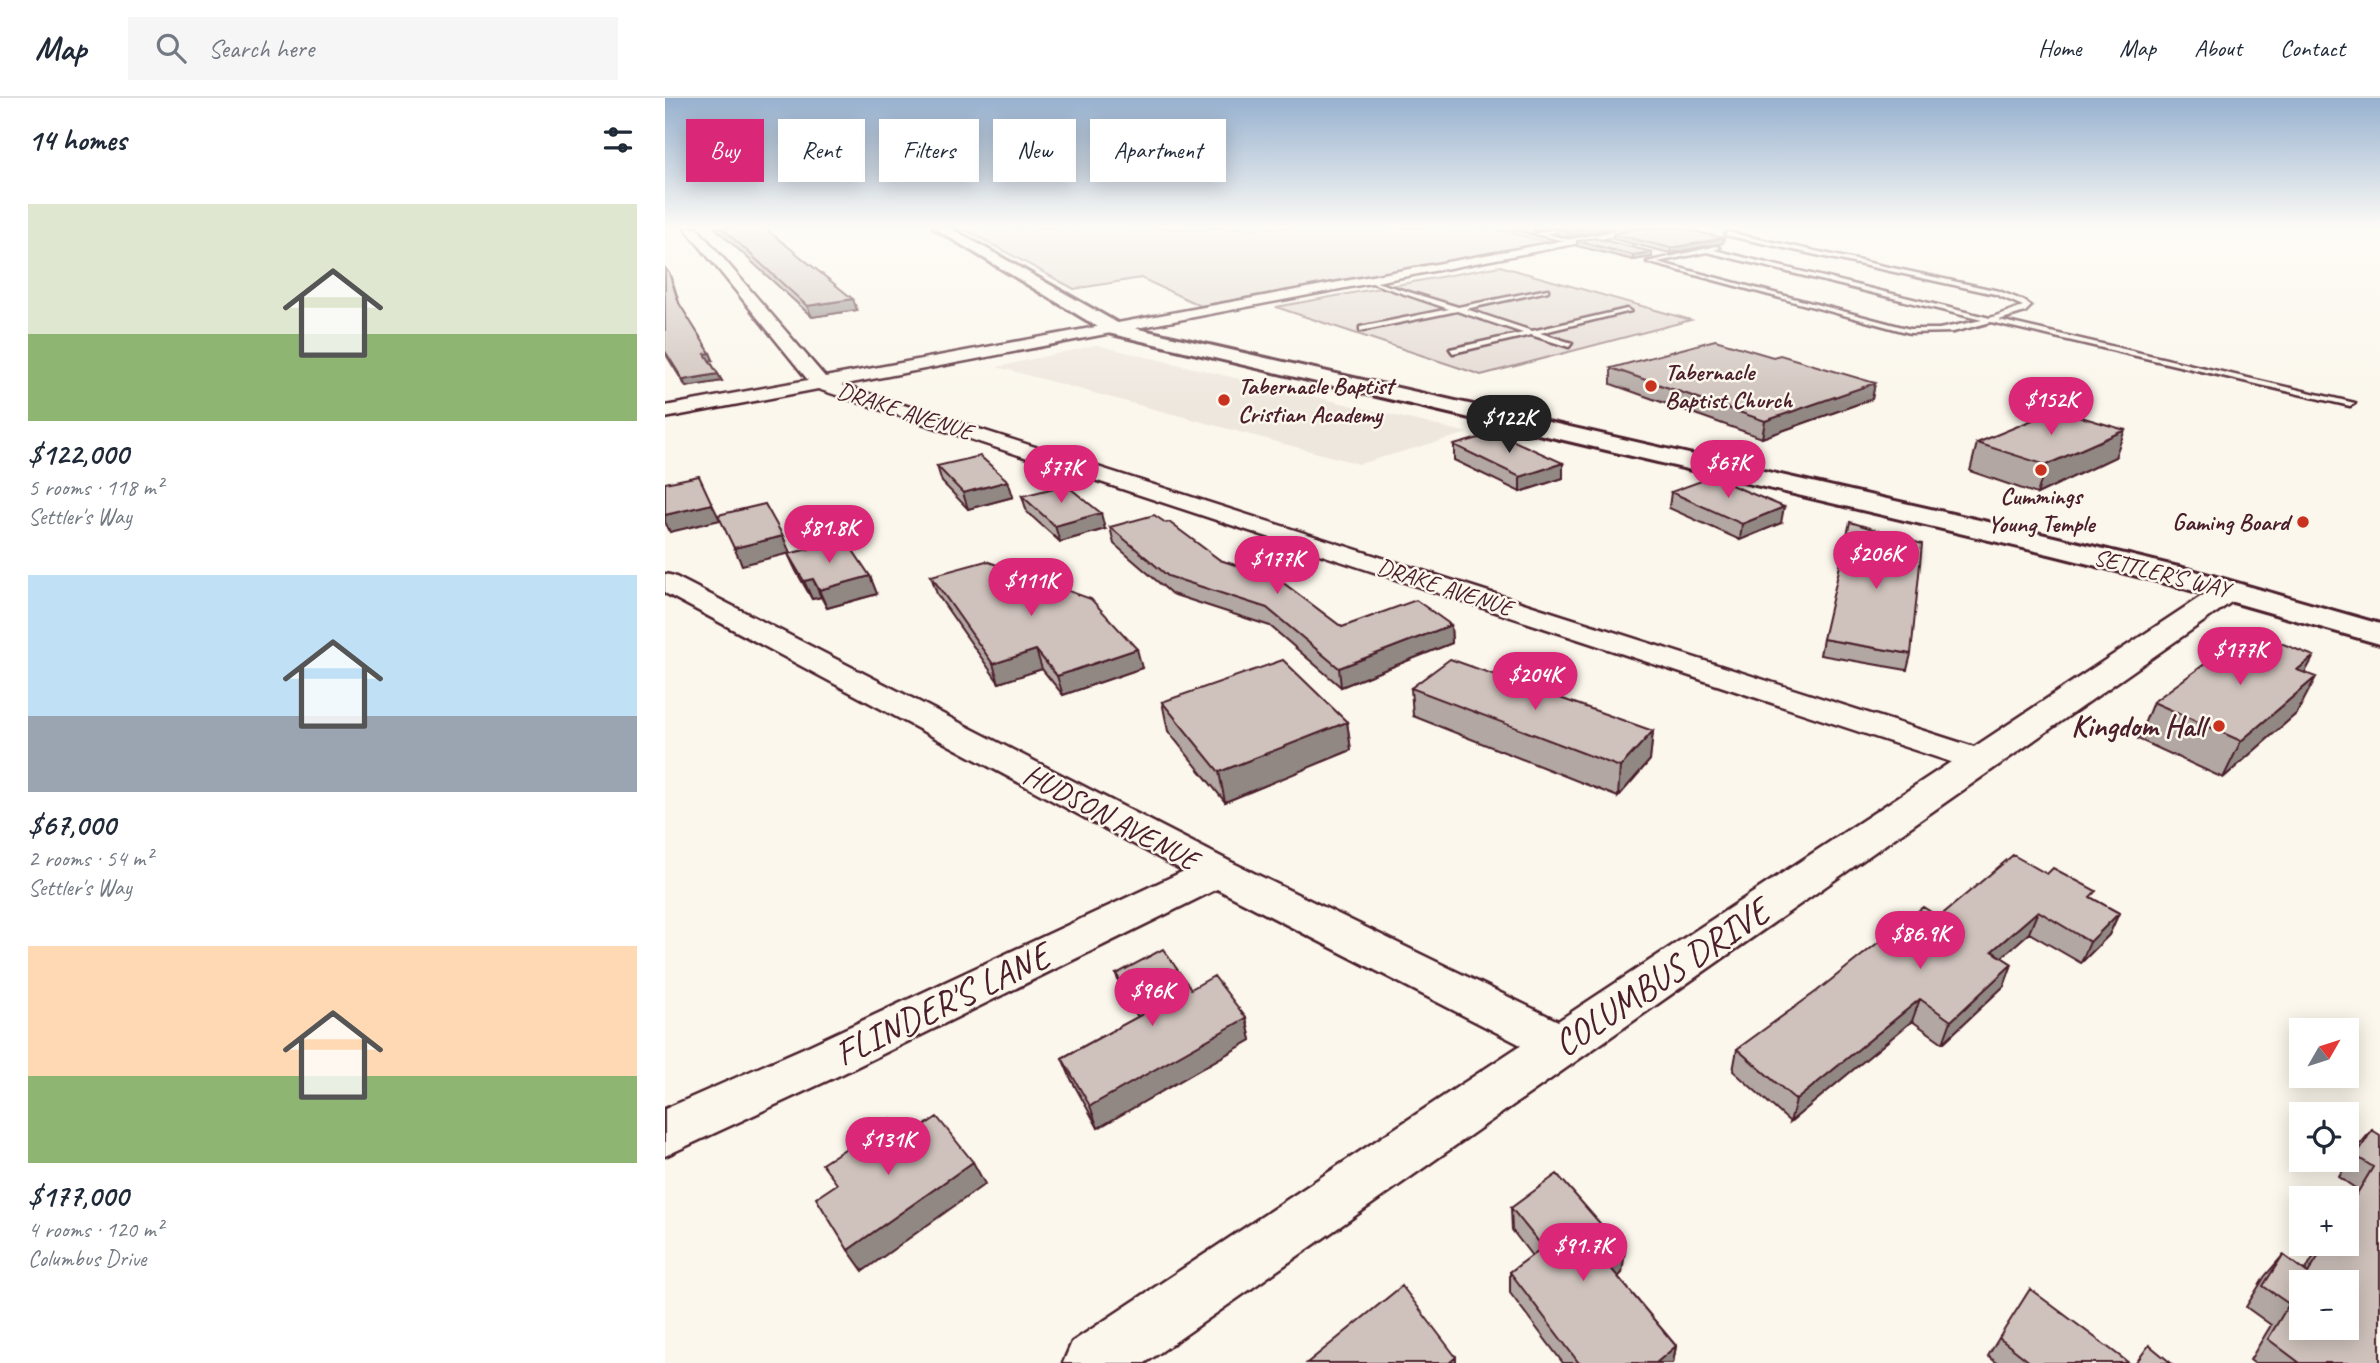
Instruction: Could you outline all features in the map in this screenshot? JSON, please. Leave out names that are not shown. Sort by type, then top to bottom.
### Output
[{"type":"main road","name":"SETTLER'S WAY","points":[[1042,287],[1115,329],[2055,546],[2230,590],[2380,634]]},
{"type":"street","name":"DRAKE AVENUE","points":[[740,287],[821,384],[1982,761]]},
{"type":"street","points":[[665,412],[1332,287]]},
{"type":"street","name":"COLUMBUS DRIVE","points":[[1093,1363],[2230,590]]},
{"type":"street","name":"HUDSON AVENUE","points":[[674,596],[1562,1044]]},
{"type":"street","name":"FLINDER'S LANE","points":[[665,1133],[1217,872]]},
{"type":"lane","points":[[1390,287],[1569,345]]},
{"type":"lane","points":[[1744,287],[1910,331],[1933,334],[1950,332],[2027,306],[1997,292],[1974,287]]},
{"type":"lane","points":[[1856,287],[2350,403]]},
{"type":"lane","points":[[1363,329],[1546,290]]},
{"type":"lane","points":[[1453,351],[1627,311]]},
{"type":"shaded area","points":[[1160,287],[1306,287],[1201,306]]},
{"type":"shaded area","points":[[1385,287],[1574,287],[1691,320],[1481,375],[1276,307]]},
{"type":"shaded area","name":"Tabernacle Baptist Cristian Academy","points":[[1096,345],[1468,433],[1359,464],[997,367]]},
{"type":"building","points":[[665,287],[674,287],[679,303],[710,353],[705,354],[718,374],[683,380],[665,351]]},
{"type":"building","points":[[786,287],[838,287],[853,299],[807,306]]},
{"type":"building","points":[[1715,340],[1773,357],[1780,355],[1875,383],[1765,421],[1611,368]]},
{"type":"building","points":[[2057,410],[2125,430],[2046,465],[1977,443]]},
{"type":"building","points":[[1496,433],[1563,463],[1520,477],[1454,445]]},
{"type":"building","points":[[980,456],[1008,481],[963,493],[937,466]]},
{"type":"building","points":[[699,476],[712,504],[665,515],[665,483]]},
{"type":"building","points":[[1712,477],[1784,507],[1742,524],[1671,492]]},
{"type":"building","points":[[1066,485],[1101,513],[1055,526],[1022,496]]},
{"type":"building","points":[[765,504],[783,536],[734,548],[718,515]]},
{"type":"building","points":[[1154,515],[1166,523],[1169,522],[1220,560],[1278,579],[1342,627],[1416,600],[1451,625],[1339,668],[1267,608],[1168,576],[1110,527]]},
{"type":"building","points":[[1850,522],[1922,544],[1911,654],[1823,639]]},
{"type":"building","points":[[846,540],[870,576],[819,590],[813,579],[804,581],[788,554]]},
{"type":"building","points":[[986,561],[1091,599],[1137,649],[1057,676],[1036,650],[993,664],[931,576]]},
{"type":"building","points":[[2257,634],[2314,656],[2297,670],[2316,677],[2241,741],[2153,702],[2232,644],[2240,647]]},
{"type":"building","points":[[1450,659],[1653,731],[1620,767],[1411,688]]},
{"type":"building","points":[[1283,660],[1347,722],[1219,772],[1162,702]]},
{"type":"building","points":[[2013,855],[2047,874],[2053,868],[2096,891],[2090,897],[2119,913],[2090,942],[2038,911],[1992,951],[2012,964],[1951,1021],[1920,999],[1796,1100],[1737,1049],[1817,991],[1923,907],[1939,917]]},
{"type":"building","points":[[1163,949],[1191,989],[1214,976],[1246,1018],[1090,1106],[1062,1058],[1143,1014],[1116,974]]},
{"type":"building","points":[[937,1117],[973,1162],[848,1250],[816,1198],[837,1184],[822,1164],[891,1119],[905,1138]]},
{"type":"building","points":[[2372,1130],[2380,1135],[2380,1363],[2300,1363],[2268,1339],[2289,1304],[2289,1340],[2359,1340],[2359,1270],[2310,1270],[2319,1256],[2359,1256],[2359,1190],[2373,1167],[2359,1158],[2359,1151]]},
{"type":"building","points":[[1557,1174],[1625,1252],[1609,1266],[1676,1346],[1656,1363],[1579,1363],[1510,1272],[1543,1247],[1511,1208]]},
{"type":"building","points":[[2283,1255],[2304,1270],[2289,1270],[2289,1304],[2263,1286]]},
{"type":"building","points":[[1402,1286],[1456,1357],[1449,1363],[1307,1363]]},
{"type":"building","points":[[2030,1289],[2129,1363],[2031,1363],[1999,1338]]},
{"type":"building","points":[[2149,1345],[2171,1363],[2136,1363]]},
{"type":"place","name":"Tabernacle Baptist Church","points":[[1651,386]]},
{"type":"place","name":"Tabernacle Baptist Cristian Academy","points":[[1224,400]]},
{"type":"place","name":"Cummings Young Temple","points":[[2041,470]]},
{"type":"place","name":"Gaming Board","points":[[2303,522]]},
{"type":"place","name":"Kingdom Hall","points":[[2219,726]]}]
